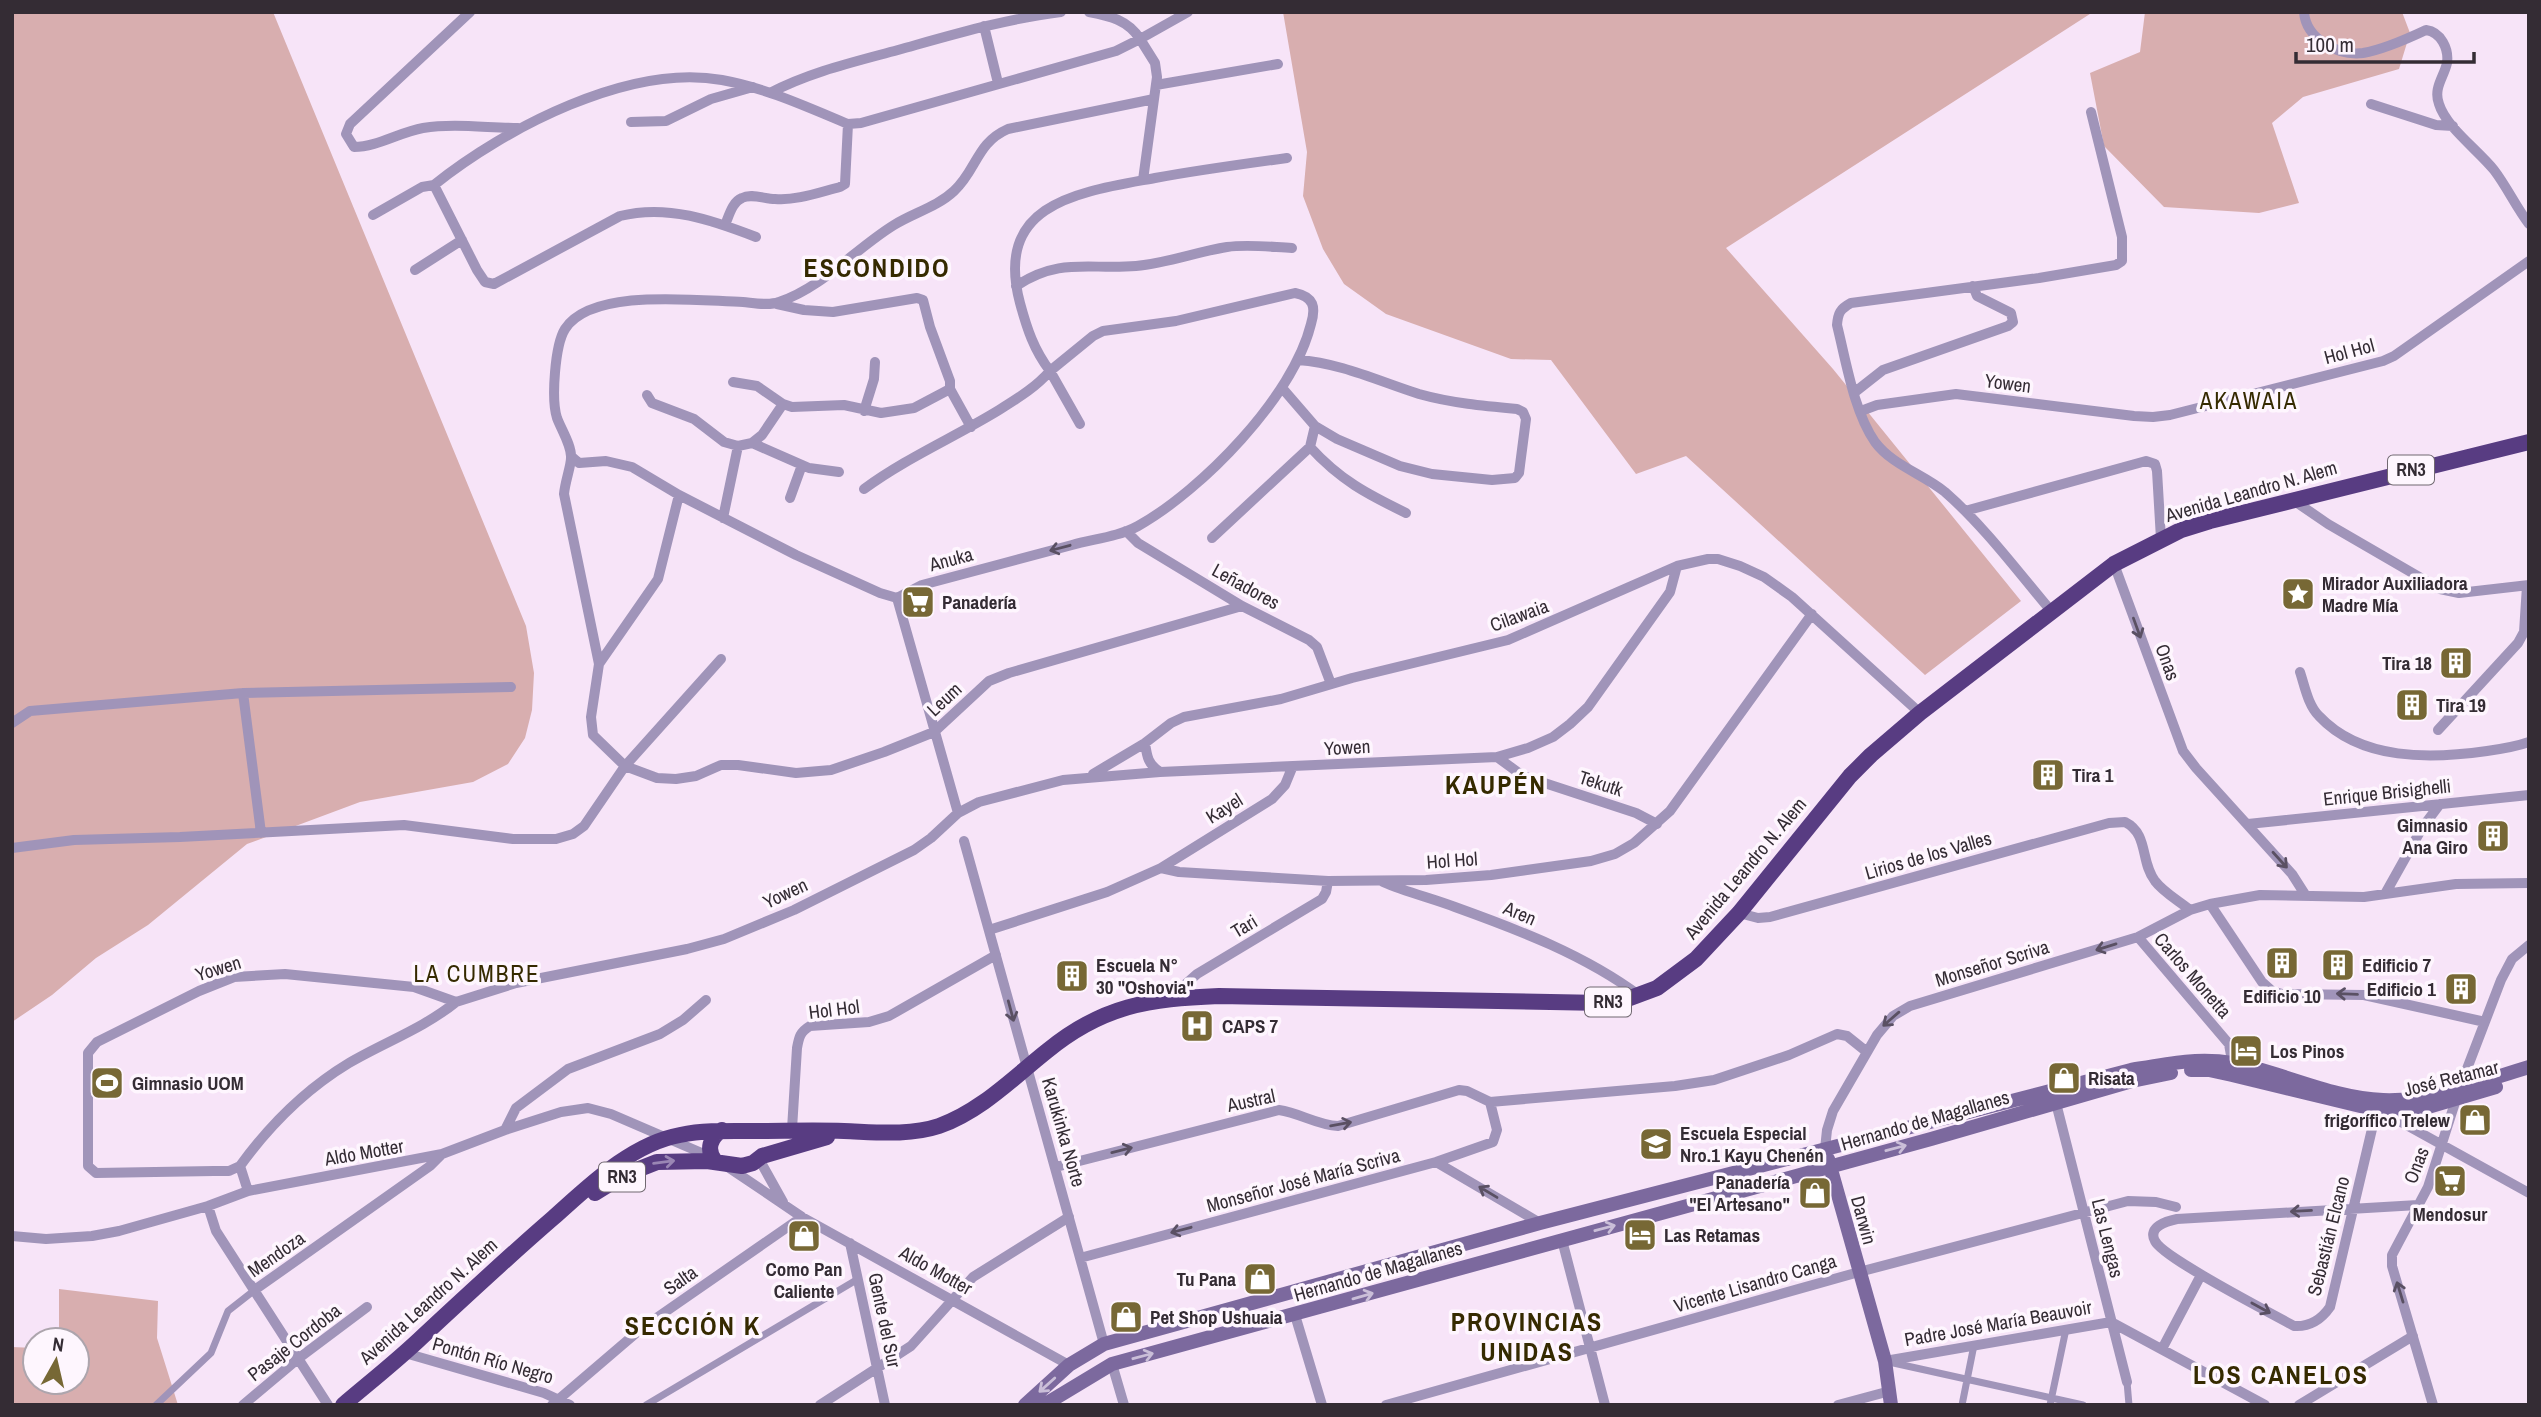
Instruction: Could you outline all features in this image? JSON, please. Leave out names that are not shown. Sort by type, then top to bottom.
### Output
[{"type":"highway","name":"Avenida Leandro N. Alem","points":[[343,1405],[405,1353],[540,1229],[615,1166],[668,1138],[722,1130],[853,1132],[911,1131],[937,1127],[982,1104],[1048,1049],[1092,1020],[1121,1008],[1170,998],[1219,996],[1603,1003],[1640,996],[1677,975],[1739,913],[1850,776],[1920,713],[2114,564],[2190,527],[2293,499],[2529,442]]},
{"type":"highway","points":[[718,1161],[710,1144],[712,1138],[722,1130]]},
{"type":"highway","points":[[752,1131],[761,1142],[761,1158]]},
{"type":"highway","name":"Avenida Leandro N. Alem","points":[[540,1229],[603,1188],[639,1168],[657,1162],[718,1161],[748,1165],[818,1139],[853,1132]]},
{"type":"main road","name":"Hernando de Magallanes","points":[[1025,1405],[1069,1365],[1104,1344],[1540,1223],[2131,1070],[2188,1061],[2385,1100],[2459,1093]]},
{"type":"main road","name":"José Retamar","points":[[2381,1111],[2428,1107],[2529,1068]]},
{"type":"main road","name":"Hernando de Magallanes","points":[[1044,1405],[1112,1364],[2163,1074],[2233,1069],[2381,1111]]},
{"type":"main road","name":"José Retamar","points":[[2459,1093],[2529,1077]]},
{"type":"main road","name":"Darwin","points":[[1825,1149],[1885,1361],[1891,1398]]},
{"type":"street","points":[[471,12],[350,124],[346,134],[354,147],[365,147],[401,133],[427,128],[519,128]]},
{"type":"street","points":[[770,93],[789,83],[827,70],[984,26],[1020,17],[1060,12]]},
{"type":"street","points":[[1089,12],[1127,24],[1155,63],[1156,85],[1143,180]]},
{"type":"street","points":[[373,215],[422,187],[434,185],[519,128],[609,90],[643,81],[687,76],[721,79],[770,93],[848,124],[861,123],[1116,51],[1176,15],[1188,12]]},
{"type":"street","points":[[2304,12],[2319,40],[2328,46],[2348,52],[2363,52],[2426,30],[2434,31],[2446,50],[2437,99],[2442,113],[2494,170],[2529,224]]},
{"type":"street","points":[[984,26],[998,83]]},
{"type":"street","points":[[1156,85],[1278,64]]},
{"type":"street","points":[[631,122],[666,121],[711,99],[753,87]]},
{"type":"street","points":[[776,303],[803,292],[895,225],[949,196],[966,176],[988,141],[997,134],[1008,129],[1154,99]]},
{"type":"street","points":[[2371,104],[2436,125],[2453,126]]},
{"type":"street","points":[[2052,612],[1965,511],[1943,490],[1889,456],[1877,444],[1861,411],[1837,325],[1838,314],[1851,303],[2116,265],[2122,261],[2122,237],[2091,112]]},
{"type":"street","points":[[725,225],[733,205],[739,198],[748,196],[778,200],[845,184],[848,124]]},
{"type":"street","points":[[1080,424],[1036,352],[1016,286],[1013,263],[1016,253],[1020,242],[1040,215],[1051,205],[1070,196],[1143,180],[1287,158]]},
{"type":"street","points":[[434,185],[485,282],[494,284],[620,216],[638,211],[661,211],[692,216],[756,237]]},
{"type":"street","points":[[415,270],[462,240]]},
{"type":"street","points":[[1016,286],[1043,271],[1063,267],[1136,266],[1229,247],[1292,248]]},
{"type":"street","name":"Hol Hol","points":[[2153,417],[2383,361],[2529,261]]},
{"type":"street","points":[[1855,392],[1883,370],[2008,326],[2012,321],[2011,313],[1978,296],[1973,286]]},
{"type":"street","name":"Anuka","points":[[897,598],[922,585],[1126,531],[1159,513],[1208,472],[1236,444],[1283,389],[1298,360],[1314,314],[1312,303],[1306,295],[1295,293],[1176,321],[1103,331],[1093,336],[1050,372]]},
{"type":"street","points":[[958,813],[897,598],[796,555],[679,495],[632,467],[606,461],[579,463],[572,457],[556,414],[554,397],[560,340],[573,320],[584,312],[620,301],[666,299],[776,303],[804,310],[833,312],[916,298],[923,300],[950,381],[950,389],[971,427]]},
{"type":"street","points":[[1283,389],[1315,426],[1337,439],[1400,466],[1432,474],[1492,480],[1515,478],[1519,473],[1526,419],[1523,412],[1439,398],[1339,365],[1298,360]]},
{"type":"street","points":[[864,411],[874,379],[876,362]]},
{"type":"street","points":[[864,489],[883,475],[971,427],[1036,386],[1050,372]]},
{"type":"street","points":[[733,382],[757,386],[792,407],[844,405],[881,413],[914,408],[950,389]]},
{"type":"street","name":"Yowen","points":[[1861,411],[1888,403],[1956,394],[2153,417]]},
{"type":"street","points":[[647,395],[652,403],[695,419],[724,442],[738,446],[752,443],[762,435],[783,404]]},
{"type":"street","points":[[1212,538],[1310,447],[1315,426]]},
{"type":"street","points":[[752,443],[802,465],[839,472]]},
{"type":"street","points":[[723,518],[738,446]]},
{"type":"street","points":[[1310,447],[1326,464],[1359,490],[1406,513]]},
{"type":"street","points":[[572,457],[564,494],[599,664],[591,717],[593,735],[625,766]]},
{"type":"street","points":[[1965,511],[2146,461],[2155,464],[2161,539]]},
{"type":"street","points":[[790,498],[802,465]]},
{"type":"street","points":[[599,664],[658,579],[679,495]]},
{"type":"street","points":[[2293,499],[2328,524],[2440,589],[2459,593],[2528,586],[2524,632],[2518,643],[2438,730]]},
{"type":"street","name":"Leñadores","points":[[1126,531],[1138,543],[1242,606],[1308,640],[1317,647],[1331,684]]},
{"type":"street","name":"Cilawaia","points":[[1090,776],[1184,717],[1281,699],[1508,640],[1677,566],[1707,559],[1718,559],[1764,577],[1812,614],[1920,713]]},
{"type":"street","name":"Onas","points":[[2114,564],[2183,751],[2292,874],[2306,896]]},
{"type":"street","name":"Yowen","points":[[240,1166],[229,1171],[91,1171],[88,1166],[88,1053],[91,1048],[97,1042],[234,977],[285,974],[414,987],[456,1002],[516,983],[687,950],[736,934],[794,910],[914,850],[958,813],[979,803],[1063,780],[1160,772],[1497,757],[1528,748],[1553,737],[1588,707],[1670,592],[1677,566]]},
{"type":"street","name":"Leum","points":[[625,766],[657,778],[676,779],[696,776],[721,765],[796,773],[831,770],[934,732],[989,681],[1009,673],[1242,606]]},
{"type":"street","name":"Hol Hol","points":[[1161,867],[1179,872],[1328,881],[1378,880],[1491,875],[1591,861],[1615,853],[1634,843],[1670,811],[1812,614]]},
{"type":"street","points":[[12,848],[74,840],[404,825],[513,839],[556,839],[573,834],[584,826],[625,766],[721,659]]},
{"type":"street","points":[[2300,672],[2311,705],[2318,715],[2332,728],[2357,743],[2401,755],[2458,755],[2529,742]]},
{"type":"street","points":[[12,723],[30,711],[243,692],[511,687]]},
{"type":"street","points":[[243,692],[261,833]]},
{"type":"street","points":[[1145,743],[1147,760],[1160,772]]},
{"type":"street","name":"Tekutk","points":[[1497,757],[1523,776],[1636,813],[1657,824]]},
{"type":"street","name":"Kayel","points":[[1161,867],[1272,799],[1285,785],[1292,768]]},
{"type":"street","name":"Enrique Brisighelli","points":[[2248,824],[2529,795]]},
{"type":"street","points":[[2385,894],[2422,828],[2440,804]]},
{"type":"street","name":"Lirios de los Valles","points":[[1739,913],[1758,918],[1770,917],[2109,823],[2125,822]]},
{"type":"street","name":"Carlos Monetta","points":[[2125,822],[2139,833],[2150,874],[2156,883],[2190,910]]},
{"type":"street","name":"Karukinka Norte","points":[[964,841],[1104,1344]]},
{"type":"street","points":[[989,930],[1107,892],[1161,867]]},
{"type":"street","name":"Aren","points":[[1378,880],[1505,925],[1591,964],[1640,996]]},
{"type":"street","name":"Tari","points":[[1170,998],[1197,974],[1322,899],[1328,881]]},
{"type":"street","name":"Monseñor Scriva","points":[[1867,1052],[1886,1023],[1910,1006],[2138,937],[2190,910],[2210,904],[2260,895],[2341,898],[2456,884],[2529,883]]},
{"type":"street","points":[[2210,904],[2262,982],[2272,991],[2282,994],[2364,995],[2486,1022]]},
{"type":"street","name":"Carlos Monetta","points":[[2138,937],[2229,1044],[2233,1069]]},
{"type":"street","name":"Onas","points":[[2433,1405],[2392,1266],[2392,1255],[2428,1188],[2459,1093],[2501,980],[2512,959],[2529,945]]},
{"type":"street","name":"Hol Hol","points":[[792,1129],[797,1048],[802,1030],[810,1026],[869,1023],[889,1016],[996,955]]},
{"type":"street","points":[[505,1130],[516,1108],[568,1069],[660,1034],[683,1020],[705,1000]]},
{"type":"street","points":[[248,1191],[240,1166],[285,1112],[347,1064],[438,1017],[456,1002]]},
{"type":"street","points":[[1490,1102],[1675,1086],[1714,1080],[1789,1055],[1837,1034],[1847,1036],[1867,1052]]},
{"type":"street","name":"Darwin","points":[[1825,1149],[1833,1111],[1867,1052]]},
{"type":"street","name":"Austral","points":[[1056,1167],[1279,1110],[1292,1112],[1326,1126],[1338,1126],[1460,1090],[1490,1102]]},
{"type":"street","name":"Monseñor José María Scriva","points":[[1080,1258],[1436,1162],[1493,1142],[1497,1130],[1490,1102]]},
{"type":"street","name":"Las Lengas","points":[[2056,1103],[2127,1382]]},
{"type":"street","name":"Aldo Motter","points":[[12,1236],[47,1239],[119,1231],[208,1206],[248,1191],[442,1154],[561,1112],[588,1108],[611,1114],[718,1161],[802,1216],[1069,1365]]},
{"type":"street","name":"Hernando de Magallanes","points":[[2381,1111],[2529,1193]]},
{"type":"street","name":"Sebastián Elcano","points":[[2201,1275],[2294,1326],[2304,1326],[2324,1315],[2330,1307],[2372,1129],[2381,1111]]},
{"type":"street","name":"Mendoza","points":[[156,1405],[211,1353],[228,1311],[430,1166],[442,1154]]},
{"type":"street","points":[[761,1158],[785,1206]]},
{"type":"street","points":[[1436,1162],[1540,1223]]},
{"type":"street","name":"Vicente Lisandro Canga","points":[[1385,1405],[1858,1272],[2083,1212],[2142,1200],[2176,1206]]},
{"type":"street","points":[[2162,1349],[2201,1275],[2155,1242],[2153,1233],[2157,1226],[2177,1219],[2418,1205]]},
{"type":"street","points":[[208,1206],[216,1231],[256,1289],[328,1405]]},
{"type":"street","name":"Salta","points":[[556,1401],[642,1328],[802,1216]]},
{"type":"street","points":[[820,1405],[911,1346],[973,1277],[1069,1217]]},
{"type":"street","points":[[1562,1240],[1605,1405]]},
{"type":"street","name":"Gente del Sur","points":[[850,1243],[885,1405]]},
{"type":"street","points":[[646,1405],[858,1279]]},
{"type":"street","name":"Pasaje Cordoba","points":[[243,1405],[299,1358],[367,1307]]},
{"type":"street","points":[[1295,1315],[1322,1405]]},
{"type":"street","name":"Padre José María Beauvoir","points":[[1885,1361],[2111,1322],[2265,1405]]},
{"type":"street","points":[[2051,1401],[2066,1329]]},
{"type":"street","points":[[2299,1405],[2413,1336]]},
{"type":"street","points":[[1962,1405],[1974,1345]]},
{"type":"street","name":"Pontón Río Negro","points":[[405,1353],[570,1405]]},
{"type":"street","points":[[1885,1361],[1967,1378],[2051,1401],[2082,1405]]},
{"type":"street","points":[[1112,1364],[1124,1405]]},
{"type":"street","points":[[2127,1382],[2129,1405]]},
{"type":"street","points":[[1838,1405],[1891,1398]]},
{"type":"shaded area","points":[[12,12],[273,12],[526,626],[534,673],[532,710],[525,738],[508,764],[473,782],[360,802],[247,844],[148,925],[96,958],[52,995],[12,1022]]},
{"type":"shaded area","points":[[1283,12],[2093,12],[1726,248],[1833,369],[2021,601],[1925,675],[1686,456],[1636,474],[1551,360],[1511,359],[1386,314],[1344,284],[1323,249],[1303,196],[1307,152]]},
{"type":"shaded area","points":[[2145,12],[2402,12],[2410,33],[2399,69],[2303,97],[2272,123],[2299,203],[2259,213],[2164,207],[2104,146],[2090,73],[2140,52]]},
{"type":"shaded area","points":[[59,1289],[158,1301],[157,1338],[178,1405],[12,1405],[12,1347],[21,1347],[21,1396],[91,1396],[91,1326],[59,1326]]},
{"type":"place","name":"Mirador Auxiliadora Madre Mía","points":[[2298,594]]},
{"type":"place","name":"Panadería","points":[[918,602]]},
{"type":"place","name":"Tira 18","points":[[2456,663]]},
{"type":"place","name":"Tira 19","points":[[2412,705]]},
{"type":"place","name":"Tira 1","points":[[2048,775]]},
{"type":"place","name":"Gimnasio Ana Giro","points":[[2493,836]]},
{"type":"place","name":"Edificio 10","points":[[2282,963]]},
{"type":"place","name":"Edificio 7","points":[[2338,965]]},
{"type":"place","name":"Escuela N° 30 \"Oshovia\"","points":[[1072,976]]},
{"type":"place","name":"Edificio 1","points":[[2461,989]]},
{"type":"place","name":"CAPS 7","points":[[1197,1026]]},
{"type":"place","name":"Los Pinos","points":[[2246,1051]]},
{"type":"place","name":"Risata","points":[[2064,1078]]},
{"type":"place","name":"Gimnasio UOM","points":[[107,1083]]},
{"type":"place","name":"frigorífico Trelew","points":[[2475,1120]]},
{"type":"place","name":"Escuela Especial Nro.1 Kayu Chenén","points":[[1656,1144]]},
{"type":"place","name":"Mendosur","points":[[2450,1181]]},
{"type":"place","name":"Panadería \"El Artesano\"","points":[[1815,1193]]},
{"type":"place","name":"Las Retamas","points":[[1640,1235]]},
{"type":"place","name":"Como Pan Caliente","points":[[804,1236]]},
{"type":"place","name":"Tu Pana","points":[[1260,1279]]},
{"type":"place","name":"Pet Shop Ushuaia","points":[[1126,1317]]},
{"type":"district","name":"ESCONDIDO","points":[[877,268]]},
{"type":"district","name":"AKAWAIA","points":[[2249,401]]},
{"type":"district","name":"KAUPÉN","points":[[1496,785]]},
{"type":"district","name":"LA CUMBRE","points":[[477,974]]},
{"type":"district","name":"SECCIÓN K","points":[[693,1326]]},
{"type":"district","name":"PROVINCIAS UNIDAS","points":[[1527,1337]]},
{"type":"district","name":"LOS CANELOS","points":[[2281,1375]]}]
